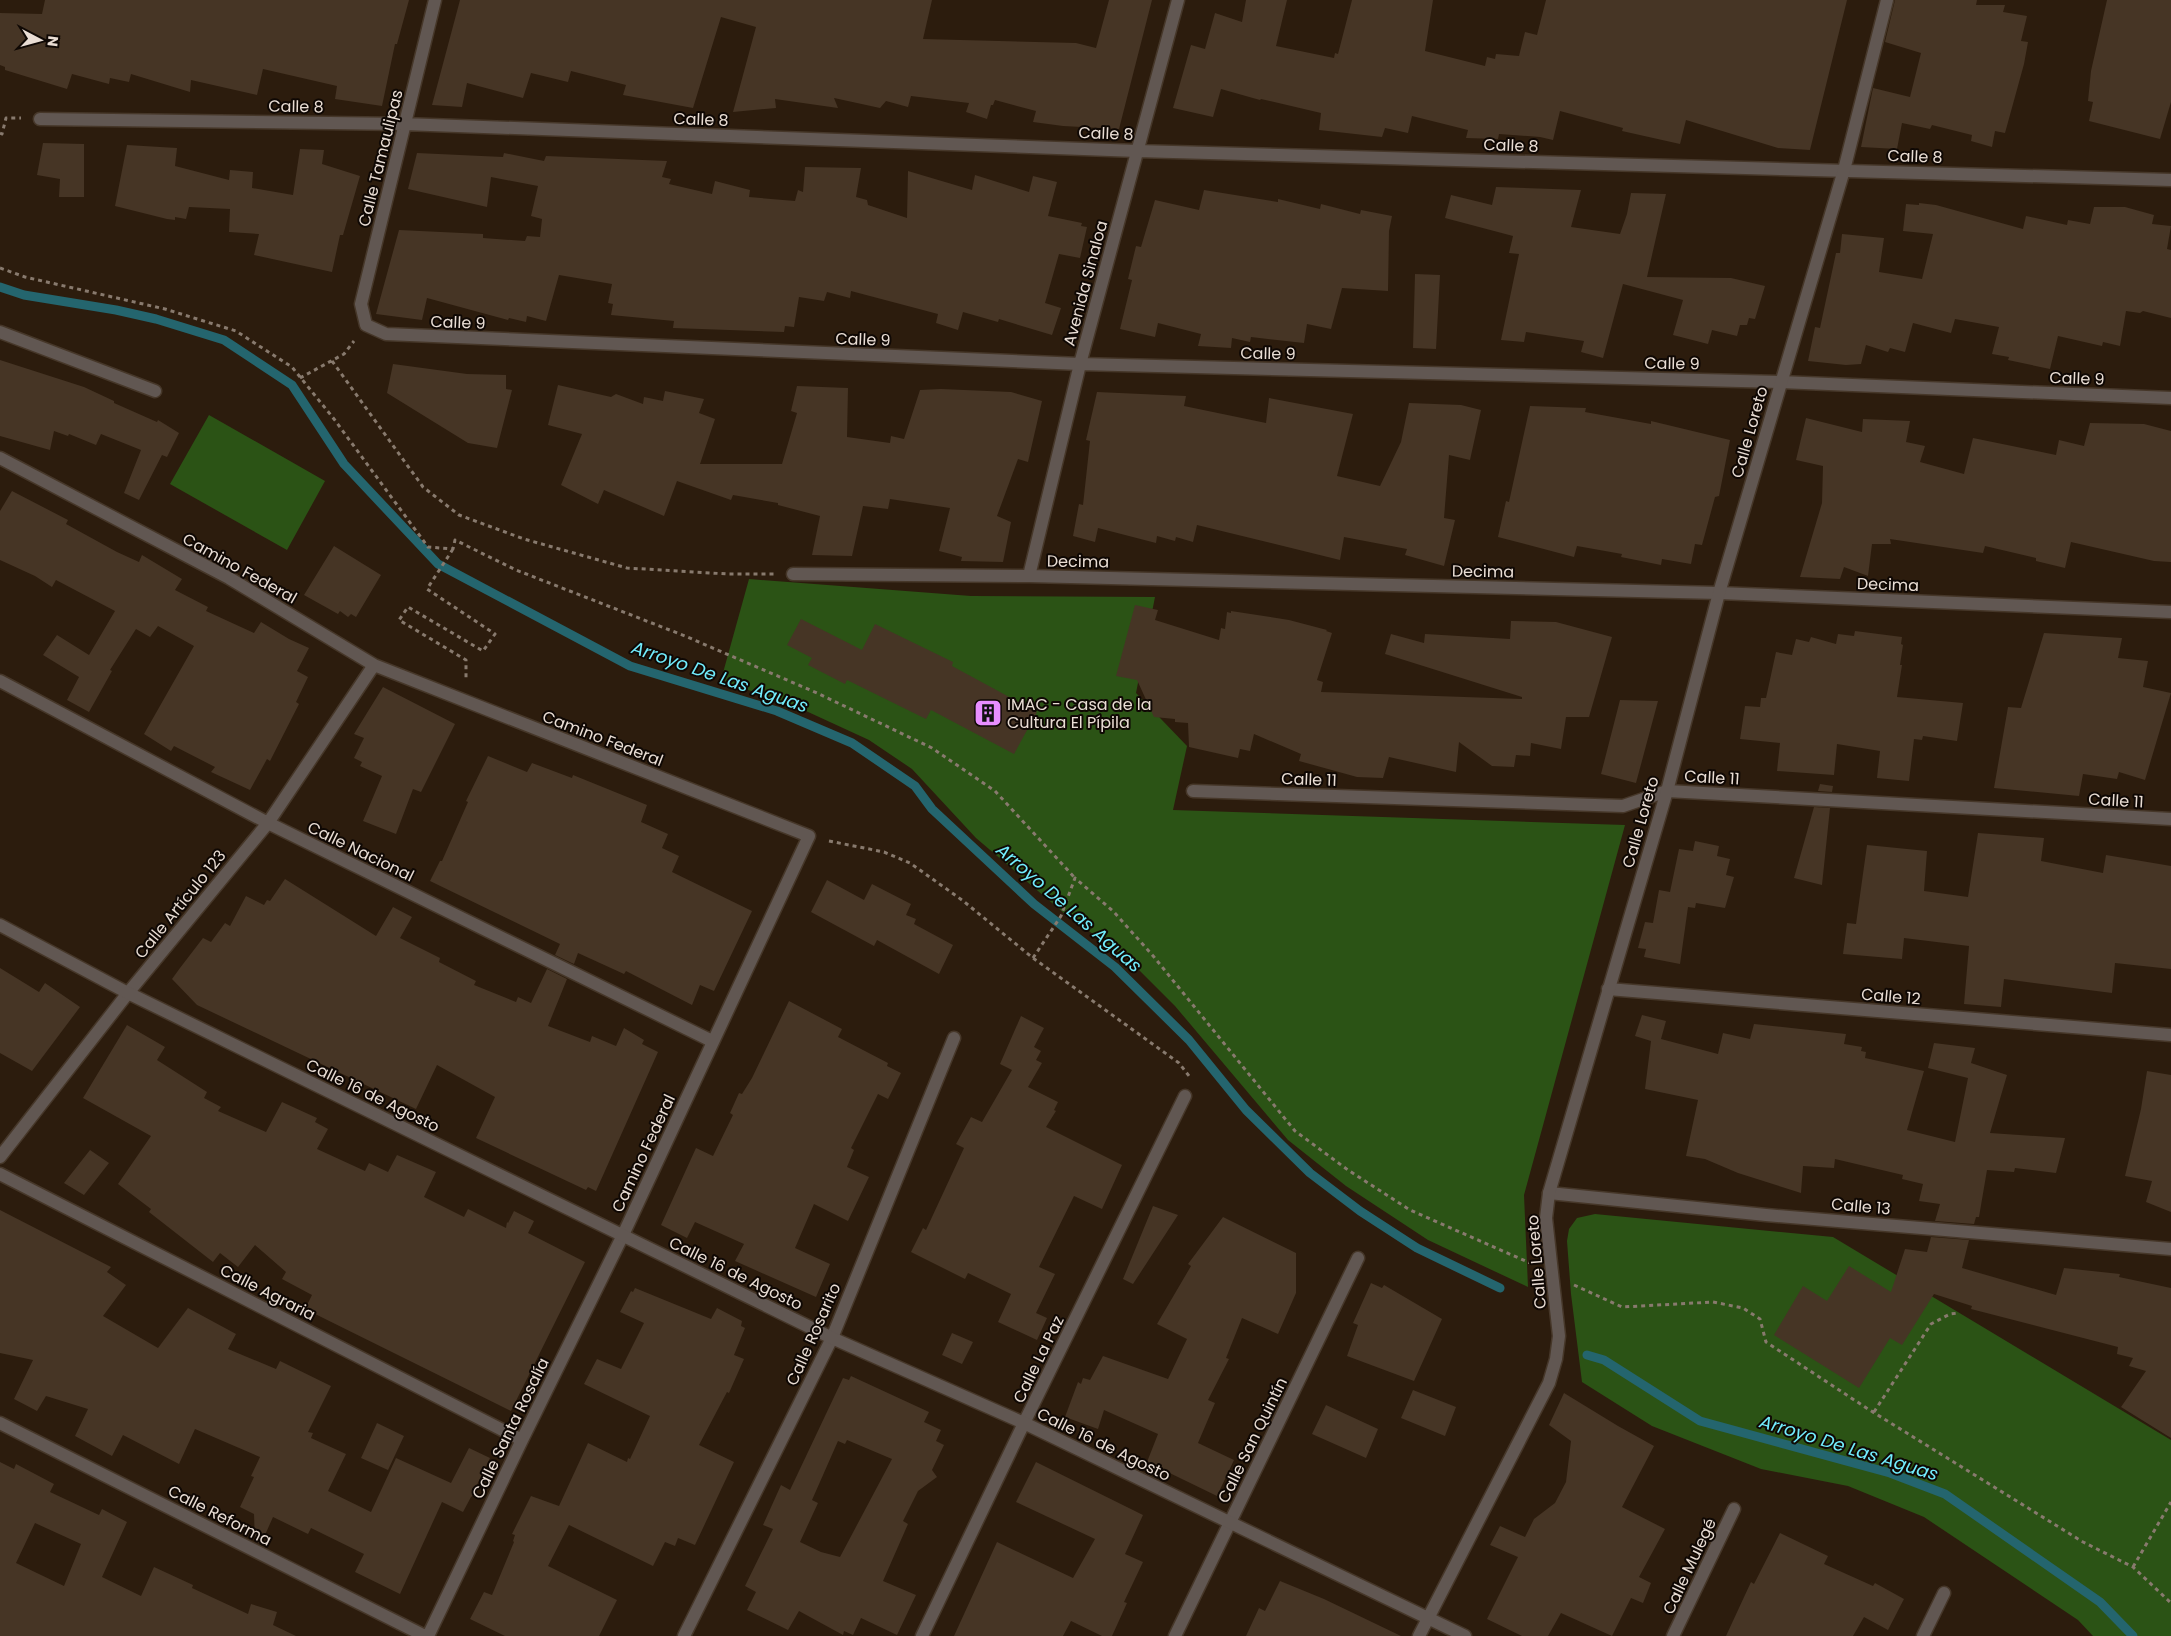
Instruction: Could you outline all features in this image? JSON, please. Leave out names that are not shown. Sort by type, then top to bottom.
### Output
[{"type":"street","name":"Calle Tamaulipas","points":[[366,324],[361,304],[435,0]]},
{"type":"street","name":"Avenida Sinaloa","points":[[1029,576],[1080,364],[1178,0]]},
{"type":"street","name":"Calle Loreto","points":[[1419,1636],[1549,1382],[1556,1359],[1559,1336],[1546,1218],[1549,1193],[1667,791],[1719,593],[1844,170],[1887,0]]},
{"type":"street","name":"Calle 8","points":[[40,119],[404,124],[1137,151],[2171,180]]},
{"type":"street","name":"Calle 9","points":[[366,324],[386,334],[409,336],[1080,364],[1780,382],[2171,398]]},
{"type":"street","points":[[0,332],[155,390]]},
{"type":"street","name":"Camino Federal","points":[[0,458],[229,578],[374,665],[809,836],[712,1041],[623,1236]]},
{"type":"street","name":"Decima","points":[[793,574],[1029,576],[1719,593],[2171,612]]},
{"type":"street","name":"Calle Artículo 123","points":[[0,1156],[128,993],[268,823],[374,665]]},
{"type":"street","name":"Calle Nacional","points":[[0,682],[268,823],[712,1041]]},
{"type":"street","name":"Calle 11","points":[[1193,791],[1623,806],[1667,791],[2171,819]]},
{"type":"street","name":"Calle 16 de Agosto","points":[[0,925],[128,993],[832,1338],[1024,1423],[1465,1636]]},
{"type":"street","name":"Calle 12","points":[[1608,989],[2171,1035]]},
{"type":"street","name":"Calle Rosarito","points":[[684,1636],[832,1338],[954,1038]]},
{"type":"street","name":"Calle La Paz","points":[[922,1636],[1184,1096]]},
{"type":"street","name":"Calle Agraria","points":[[0,1174],[522,1440]]},
{"type":"street","name":"Calle 13","points":[[1549,1193],[2171,1249]]},
{"type":"street","name":"Calle Santa Rosalía","points":[[426,1636],[623,1236]]},
{"type":"street","name":"Calle San Quintín","points":[[1175,1636],[1358,1258]]},
{"type":"street","name":"Calle Reforma","points":[[0,1423],[426,1636]]},
{"type":"street","name":"Calle Mulegé","points":[[1674,1636],[1734,1509]]},
{"type":"street","points":[[1923,1636],[1944,1593]]},
{"type":"path","points":[[0,134],[2,134],[6,118],[40,119]]},
{"type":"path","points":[[0,268],[25,277],[165,309],[236,331],[292,367],[334,419],[428,547],[453,549]]},
{"type":"path","points":[[300,378],[344,354],[366,324]]},
{"type":"path","points":[[332,361],[423,487],[459,516],[524,539],[627,568],[728,574],[793,574]]},
{"type":"path","points":[[455,698],[464,684],[467,674],[466,660],[399,620],[408,607],[483,652],[496,634],[427,589],[453,549],[455,540],[516,570],[685,636],[817,693],[932,748],[995,791],[1075,878],[1114,912],[1154,957],[1295,1131],[1348,1170],[1410,1210],[1552,1273],[1622,1307],[1713,1302],[1743,1308],[1760,1319],[1766,1342],[1874,1412],[2083,1542],[2133,1567],[2171,1603]]},
{"type":"path","points":[[809,836],[884,852],[910,863],[962,900],[1033,958],[1179,1063],[1193,1082],[1184,1096]]},
{"type":"path","points":[[1033,958],[1061,916],[1075,878]]},
{"type":"path","points":[[1874,1412],[1931,1324],[1950,1314],[1959,1313]]},
{"type":"path","points":[[2133,1567],[2171,1502]]},
{"type":"green space","points":[[209,415],[325,481],[287,550],[170,484]]},
{"type":"green space","points":[[749,579],[971,596],[1155,597],[1136,693],[1187,746],[1173,810],[1625,825],[1524,1195],[1528,1287],[1428,1240],[1346,1186],[1288,1140],[1175,1006],[1128,959],[1065,914],[976,838],[912,769],[869,740],[806,711],[721,680]]},
{"type":"green space","points":[[1595,1214],[1833,1237],[2171,1440],[2171,1636],[2093,1636],[2078,1620],[1924,1517],[1848,1486],[1761,1469],[1652,1426],[1582,1382],[1571,1294],[1567,1241],[1569,1229],[1577,1218]]},
{"type":"building","points":[[45,0],[409,0],[397,44],[395,44],[382,106],[335,99],[337,86],[263,69],[257,95],[191,80],[190,92],[131,74],[129,82],[110,78],[109,84],[72,74],[67,89],[5,70],[5,67],[0,65],[0,13],[42,14]]},
{"type":"building","points":[[460,0],[932,0],[923,39],[1076,43],[1096,48],[1109,0],[1152,0],[1119,129],[1063,126],[1033,122],[1036,111],[995,100],[993,105],[991,105],[987,119],[966,112],[969,103],[911,96],[908,107],[886,101],[880,108],[834,98],[838,108],[775,99],[776,108],[733,112],[756,27],[721,17],[693,108],[623,95],[626,85],[571,71],[568,82],[531,73],[523,98],[467,83],[462,107],[432,105]]},
{"type":"building","points":[[1246,0],[1287,0],[1276,46],[1334,58],[1335,53],[1338,54],[1352,0],[1433,0],[1425,51],[1485,66],[1487,57],[1495,59],[1496,54],[1519,56],[1525,32],[1537,35],[1546,0],[1847,0],[1810,150],[1778,148],[1686,120],[1680,144],[1622,131],[1623,128],[1560,111],[1553,140],[1540,137],[1499,134],[1498,139],[1466,138],[1468,130],[1412,116],[1408,133],[1385,128],[1382,137],[1319,130],[1321,113],[1260,100],[1221,89],[1213,117],[1173,108],[1191,45],[1205,49],[1215,13],[1242,22]]},
{"type":"building","points":[[1895,0],[1977,0],[1976,5],[2005,5],[2003,12],[2027,16],[2021,41],[2028,42],[2024,64],[2005,133],[1995,131],[1992,147],[1971,141],[1972,135],[1932,125],[1930,129],[1902,123],[1897,149],[1861,147],[1873,88],[1910,97],[1921,53],[1885,42]]},
{"type":"building","points":[[2107,0],[2171,0],[2171,102],[2160,139],[2089,121],[2093,102],[2088,101],[2091,71]]},
{"type":"building","points":[[43,143],[84,144],[84,197],[59,197],[60,179],[37,175]]},
{"type":"building","points":[[127,145],[177,148],[175,166],[229,180],[230,170],[253,172],[252,188],[293,195],[300,149],[324,150],[322,164],[360,176],[343,235],[340,235],[332,272],[254,255],[259,234],[229,232],[230,209],[189,207],[186,219],[175,217],[175,220],[115,206]]},
{"type":"building","points":[[417,153],[503,157],[504,153],[544,161],[546,156],[667,161],[662,177],[671,179],[669,184],[712,194],[715,181],[750,190],[749,197],[795,201],[798,190],[803,192],[805,167],[861,168],[856,197],[867,200],[868,205],[907,218],[908,171],[972,190],[975,175],[1029,192],[1033,176],[1057,182],[1048,216],[1082,223],[1081,226],[1087,227],[1080,258],[1059,254],[1045,303],[1061,308],[1052,335],[999,319],[998,322],[963,312],[958,330],[936,323],[938,314],[851,291],[850,298],[827,292],[824,301],[799,297],[794,327],[785,326],[784,332],[673,328],[674,321],[611,315],[613,304],[608,303],[612,284],[559,275],[546,321],[527,316],[526,322],[509,318],[508,320],[427,298],[422,320],[376,314],[399,230],[483,234],[483,238],[525,241],[527,236],[540,237],[542,219],[531,216],[538,186],[491,177],[487,207],[408,189]]},
{"type":"building","points":[[1496,187],[1581,190],[1571,227],[1620,234],[1627,214],[1631,193],[1666,194],[1647,277],[1731,278],[1765,286],[1755,319],[1749,318],[1747,325],[1740,325],[1737,336],[1712,330],[1708,344],[1673,335],[1683,300],[1623,284],[1603,358],[1581,352],[1584,341],[1526,332],[1524,342],[1501,340],[1519,254],[1509,253],[1513,236],[1445,218],[1451,195],[1492,205]]},
{"type":"building","points":[[1204,190],[1278,202],[1278,199],[1320,209],[1321,204],[1360,214],[1361,210],[1392,216],[1389,231],[1388,291],[1342,288],[1331,329],[1307,324],[1304,343],[1251,337],[1250,342],[1232,338],[1231,348],[1198,346],[1201,334],[1158,323],[1155,337],[1120,329],[1132,280],[1128,279],[1136,246],[1141,247],[1155,200],[1199,210]]},
{"type":"building","points":[[1919,203],[1936,205],[2023,229],[2026,216],[2067,225],[2068,220],[2090,224],[2094,207],[2125,207],[2154,215],[2152,224],[2171,226],[2167,249],[2171,250],[2171,318],[2143,311],[2140,313],[2126,311],[2120,346],[2103,342],[2102,346],[2058,336],[2050,369],[2008,360],[2009,357],[1992,354],[1999,327],[1955,319],[1951,333],[1913,323],[1905,352],[1890,348],[1888,352],[1866,345],[1861,364],[1846,365],[1808,361],[1815,327],[1820,328],[1836,253],[1840,253],[1842,234],[1884,238],[1879,272],[1922,279],[1933,234],[1903,231],[1906,204],[1919,205]]},
{"type":"building","points":[[1415,274],[1440,275],[1436,349],[1413,348]]},
{"type":"building","points":[[0,360],[84,387],[114,401],[114,403],[157,422],[158,420],[179,433],[167,457],[162,455],[139,500],[124,493],[141,450],[101,434],[96,445],[69,434],[68,436],[54,431],[50,450],[0,436]]},
{"type":"building","points":[[393,364],[467,374],[506,375],[506,389],[512,390],[497,448],[468,443],[387,393]]},
{"type":"building","points":[[558,385],[611,397],[616,394],[643,404],[644,397],[663,401],[665,391],[704,399],[699,413],[715,419],[700,464],[782,464],[797,413],[791,411],[797,386],[848,388],[847,437],[890,443],[891,436],[904,439],[920,390],[1011,392],[1042,401],[1028,462],[1018,459],[997,516],[1011,522],[1003,562],[961,561],[962,557],[939,551],[950,508],[890,499],[888,509],[863,506],[852,556],[812,555],[820,516],[778,505],[778,503],[733,495],[731,500],[677,481],[664,516],[604,490],[598,504],[561,485],[582,434],[548,425]]},
{"type":"building","points":[[1097,392],[1186,396],[1184,406],[1266,423],[1269,398],[1353,414],[1337,476],[1380,486],[1401,442],[1409,403],[1461,405],[1481,410],[1470,460],[1449,455],[1444,518],[1455,520],[1444,566],[1405,555],[1407,549],[1344,537],[1340,560],[1197,525],[1193,542],[1176,537],[1175,541],[1157,536],[1156,543],[1098,528],[1095,542],[1073,536],[1079,504],[1083,505],[1090,441],[1086,440]]},
{"type":"building","points":[[1530,406],[1586,408],[1585,412],[1651,424],[1651,421],[1730,440],[1719,496],[1715,497],[1702,545],[1695,544],[1691,564],[1662,559],[1661,565],[1621,557],[1622,554],[1577,546],[1574,557],[1498,537],[1506,501],[1509,502]]},
{"type":"building","points":[[1806,418],[1862,432],[1863,419],[1910,421],[1906,442],[1925,446],[1920,462],[1964,474],[1973,438],[2056,455],[2059,440],[2084,446],[2090,423],[2144,424],[2171,431],[2171,562],[2154,561],[2071,542],[2065,568],[2036,561],[2036,558],[1985,546],[1983,553],[1890,539],[1891,544],[1872,544],[1868,576],[1844,567],[1840,579],[1800,577],[1822,503],[1823,466],[1796,460]]},
{"type":"building","points":[[12,491],[68,520],[66,524],[117,552],[139,562],[142,555],[182,579],[175,590],[208,607],[206,611],[254,633],[261,622],[289,639],[309,648],[297,671],[308,677],[296,702],[299,704],[270,761],[267,759],[250,790],[211,772],[215,767],[174,746],[171,751],[144,734],[194,646],[158,626],[150,637],[136,629],[110,670],[112,671],[89,712],[67,700],[79,677],[43,655],[57,635],[89,655],[115,611],[56,580],[52,587],[35,576],[0,560],[0,511]]},
{"type":"building","points":[[334,546],[381,575],[356,617],[351,614],[348,617],[340,611],[338,614],[304,595]]},
{"type":"building","points":[[1135,605],[1158,610],[1155,620],[1219,640],[1221,628],[1225,629],[1227,612],[1231,613],[1231,611],[1289,620],[1327,630],[1332,633],[1317,680],[1323,682],[1321,692],[1522,699],[1522,697],[1385,654],[1391,634],[1424,643],[1425,634],[1510,639],[1511,621],[1556,622],[1612,637],[1589,717],[1566,717],[1561,749],[1531,743],[1530,756],[1516,755],[1514,767],[1492,766],[1459,742],[1456,772],[1389,757],[1383,778],[1357,777],[1299,761],[1301,754],[1254,734],[1250,751],[1240,749],[1238,758],[1189,747],[1188,723],[1175,722],[1175,719],[1154,717],[1137,680],[1116,676]]},
{"type":"building","points":[[801,619],[862,650],[875,624],[953,662],[952,666],[1037,712],[1014,754],[931,710],[926,719],[847,680],[845,684],[808,665],[812,658],[787,645]]},
{"type":"building","points":[[1855,631],[1902,637],[1901,644],[1903,645],[1900,665],[1902,665],[1897,697],[1963,703],[1957,741],[1923,736],[1922,740],[1914,739],[1909,781],[1877,778],[1880,751],[1837,744],[1834,775],[1777,771],[1780,743],[1740,739],[1745,706],[1760,707],[1761,698],[1766,698],[1776,652],[1792,655],[1796,639],[1809,642],[1811,637],[1836,644],[1838,634],[1854,636]]},
{"type":"building","points":[[2044,633],[2122,638],[2118,658],[2148,661],[2143,687],[2171,693],[2145,780],[2119,772],[2117,779],[2083,774],[2079,796],[1994,788],[2008,707],[2021,708]]},
{"type":"building","points":[[383,687],[455,724],[421,792],[413,789],[396,834],[363,821],[382,776],[360,766],[362,762],[354,758],[364,738],[354,734]]},
{"type":"building","points":[[1620,700],[1658,701],[1636,783],[1601,774]]},
{"type":"building","points":[[488,756],[527,772],[532,763],[572,778],[573,775],[647,805],[641,822],[668,834],[662,848],[679,856],[672,872],[752,911],[714,991],[700,985],[692,1005],[626,971],[624,974],[578,953],[574,964],[555,955],[560,944],[430,881],[440,861],[442,861],[468,802],[466,801]]},
{"type":"building","points":[[1820,784],[1833,786],[1832,792],[1818,791]]},
{"type":"building","points":[[1814,807],[1830,808],[1822,885],[1794,878]]},
{"type":"building","points":[[1978,833],[2044,838],[2041,861],[2103,873],[2106,855],[2171,866],[2171,969],[2115,963],[2112,993],[2004,979],[2001,1007],[1964,1004],[1969,946],[1904,938],[1902,959],[1843,954],[1847,923],[1856,924],[1867,845],[1927,851],[1924,891],[1968,897]]},
{"type":"building","points":[[1695,841],[1719,846],[1717,856],[1730,859],[1726,875],[1734,877],[1725,908],[1696,903],[1695,908],[1688,907],[1680,964],[1644,957],[1646,949],[1638,948],[1645,922],[1653,923],[1659,890],[1670,892],[1679,849],[1693,851]]},
{"type":"building","points":[[285,879],[376,936],[393,907],[412,917],[400,938],[440,958],[439,962],[476,981],[474,985],[516,1002],[518,997],[531,1003],[547,969],[567,979],[548,1026],[590,1042],[592,1036],[616,1046],[624,1028],[644,1040],[642,1044],[658,1052],[596,1191],[588,1187],[586,1190],[476,1138],[495,1097],[437,1065],[416,1109],[197,1005],[172,979],[203,938],[211,942],[225,923],[230,926],[246,896],[264,905],[267,900],[270,901]]},
{"type":"building","points":[[827,880],[864,900],[872,884],[911,904],[906,915],[916,919],[914,924],[953,945],[939,974],[877,940],[874,946],[811,912]]},
{"type":"building","points":[[0,968],[39,992],[45,983],[80,1007],[32,1071],[0,1053]]},
{"type":"building","points":[[789,1001],[842,1029],[838,1037],[888,1063],[887,1066],[901,1073],[888,1099],[878,1094],[851,1148],[854,1150],[847,1167],[869,1177],[848,1221],[814,1204],[795,1248],[830,1264],[816,1297],[735,1261],[744,1244],[695,1222],[687,1238],[661,1225],[696,1148],[713,1156],[733,1115],[730,1113],[739,1093],[742,1094],[752,1078]]},
{"type":"building","points":[[1642,1015],[1666,1021],[1661,1039],[1718,1054],[1723,1033],[1750,1039],[1754,1024],[1846,1034],[1844,1044],[1862,1047],[1861,1051],[1866,1052],[1865,1058],[1924,1071],[1907,1130],[1955,1142],[1968,1078],[1928,1068],[1934,1043],[1975,1048],[1971,1063],[2007,1075],[1990,1133],[2065,1138],[2056,1173],[2015,1168],[2014,1172],[1987,1170],[1979,1217],[1976,1217],[1974,1224],[1935,1221],[1940,1204],[1919,1201],[1923,1184],[1902,1179],[1903,1175],[1835,1159],[1834,1168],[1803,1166],[1801,1193],[1738,1173],[1705,1159],[1686,1156],[1698,1100],[1645,1089],[1651,1041],[1635,1036]]},
{"type":"building","points":[[1021,1016],[1044,1028],[1034,1047],[1041,1051],[1036,1060],[1042,1063],[1028,1087],[1058,1102],[1054,1110],[1056,1111],[1046,1127],[1122,1165],[1102,1209],[1074,1196],[1039,1267],[1055,1274],[1036,1313],[1047,1318],[1037,1340],[998,1322],[1011,1294],[968,1273],[965,1279],[911,1252],[923,1228],[926,1230],[964,1148],[956,1144],[971,1117],[982,1122],[1012,1070],[1000,1064]]},
{"type":"building","points":[[127,1025],[165,1047],[157,1060],[207,1092],[204,1098],[221,1107],[218,1111],[266,1132],[282,1102],[317,1118],[315,1122],[328,1129],[317,1149],[365,1171],[369,1163],[388,1172],[397,1155],[436,1172],[424,1197],[464,1217],[468,1209],[506,1228],[507,1222],[514,1211],[534,1221],[528,1233],[585,1262],[511,1411],[305,1309],[312,1295],[282,1279],[286,1272],[255,1245],[238,1267],[220,1253],[213,1262],[149,1212],[151,1209],[118,1184],[151,1136],[83,1098]]},
{"type":"building","points":[[2147,1071],[2171,1075],[2171,1212],[2146,1202],[2152,1181],[2125,1176],[2141,1109]]},
{"type":"building","points":[[90,1150],[109,1163],[84,1195],[64,1183]]},
{"type":"building","points":[[1153,1206],[1178,1215],[1133,1284],[1123,1279]]},
{"type":"building","points":[[0,1210],[111,1267],[107,1272],[126,1285],[103,1316],[158,1348],[188,1308],[236,1334],[228,1349],[276,1369],[280,1361],[331,1386],[308,1432],[313,1433],[311,1438],[346,1454],[328,1491],[371,1512],[396,1458],[451,1483],[469,1448],[490,1458],[473,1493],[475,1494],[471,1497],[463,1512],[442,1502],[400,1594],[355,1572],[364,1554],[311,1528],[308,1534],[273,1517],[261,1544],[255,1542],[254,1514],[240,1507],[254,1477],[251,1476],[260,1457],[195,1429],[179,1464],[123,1435],[112,1456],[75,1436],[88,1409],[46,1396],[37,1411],[14,1399],[33,1360],[0,1353]]},
{"type":"building","points":[[1223,1217],[1296,1253],[1296,1293],[1278,1334],[1242,1318],[1226,1358],[1229,1359],[1208,1400],[1215,1403],[1198,1443],[1234,1460],[1217,1496],[1147,1462],[1158,1434],[1104,1410],[1098,1429],[1065,1417],[1078,1382],[1081,1384],[1083,1378],[1090,1380],[1103,1356],[1168,1379],[1187,1339],[1157,1324],[1191,1266],[1188,1264]]},
{"type":"building","points":[[1931,1237],[1969,1240],[1962,1268],[2056,1295],[2064,1268],[2120,1274],[2119,1277],[2171,1288],[2171,1438],[2121,1407],[2146,1371],[2129,1366],[2133,1358],[2117,1354],[2118,1347],[1971,1309],[1972,1306],[1934,1294],[1902,1345],[1890,1338],[1859,1388],[1774,1335],[1803,1286],[1827,1301],[1849,1266],[1891,1292],[1905,1249],[1927,1252]]},
{"type":"building","points":[[1371,1283],[1382,1288],[1384,1285],[1442,1319],[1414,1381],[1347,1356],[1358,1325],[1353,1323]]},
{"type":"building","points":[[635,1288],[711,1319],[717,1308],[742,1321],[741,1326],[745,1328],[734,1355],[744,1359],[729,1393],[727,1392],[699,1445],[734,1462],[695,1545],[678,1538],[675,1546],[665,1542],[653,1566],[569,1525],[548,1566],[617,1600],[599,1636],[505,1636],[470,1619],[484,1592],[492,1595],[514,1542],[515,1535],[512,1534],[531,1496],[559,1506],[588,1443],[627,1462],[650,1416],[584,1384],[597,1359],[621,1369],[644,1323],[620,1312],[631,1291],[633,1292]]},
{"type":"building","points":[[952,1333],[973,1342],[962,1364],[942,1355]]},
{"type":"building","points":[[851,1376],[929,1412],[924,1422],[941,1430],[936,1441],[944,1445],[932,1470],[937,1477],[918,1491],[903,1521],[908,1524],[883,1581],[916,1595],[897,1635],[861,1618],[853,1635],[844,1631],[843,1635],[799,1611],[788,1630],[747,1610],[756,1592],[745,1586],[773,1529],[763,1525],[781,1485],[790,1490],[843,1378],[849,1380]],"holes":[[[847,1440],[892,1459],[840,1557],[821,1552],[800,1542],[818,1503],[812,1500],[838,1441],[845,1444]]]},
{"type":"building","points":[[1413,1390],[1456,1407],[1445,1436],[1401,1418]]},
{"type":"building","points":[[1564,1393],[1654,1446],[1622,1507],[1665,1529],[1639,1577],[1651,1583],[1643,1603],[1631,1598],[1612,1636],[1561,1613],[1548,1636],[1522,1636],[1487,1619],[1518,1557],[1490,1545],[1500,1526],[1525,1537],[1534,1519],[1555,1503],[1566,1482],[1571,1441],[1549,1425]]},
{"type":"building","points":[[1326,1405],[1378,1429],[1366,1458],[1312,1434]]},
{"type":"building","points":[[377,1423],[404,1436],[388,1470],[361,1458]]},
{"type":"building","points":[[0,1462],[14,1469],[16,1464],[54,1484],[50,1492],[99,1515],[102,1509],[127,1522],[102,1577],[141,1596],[154,1567],[193,1585],[192,1588],[248,1614],[251,1604],[277,1612],[273,1625],[296,1636],[0,1636]],"holes":[[[35,1523],[81,1544],[64,1586],[16,1563]]]},
{"type":"building","points":[[1036,1462],[1143,1515],[1125,1554],[1143,1562],[1124,1602],[1127,1603],[1112,1636],[1102,1636],[1071,1621],[1063,1636],[954,1636],[997,1542],[1073,1578],[1095,1539],[1016,1502]]},
{"type":"building","points":[[1780,1533],[1828,1556],[1824,1564],[1873,1586],[1875,1583],[1904,1599],[1888,1630],[1864,1617],[1853,1636],[1726,1636],[1751,1582],[1754,1584]]},
{"type":"building","points":[[1280,1581],[1324,1599],[1401,1636],[1246,1636],[1259,1608],[1265,1611]]},
{"type":"waterway","name":"Arroyo De Las Aguas","points":[[0,287],[24,295],[116,310],[156,319],[224,340],[292,385],[344,464],[438,564],[630,666],[777,711],[852,743],[915,786],[932,809],[1034,904],[1115,967],[1189,1040],[1246,1110],[1310,1173],[1360,1211],[1417,1248],[1500,1288]]},
{"type":"waterway","name":"Arroyo De Las Aguas","points":[[1587,1355],[1604,1360],[1700,1421],[1890,1473],[1945,1494],[2100,1602],[2133,1636]]},
{"type":"place","name":"IMAC - Casa de la Cultura El Pípila","points":[[988,713]]}]
